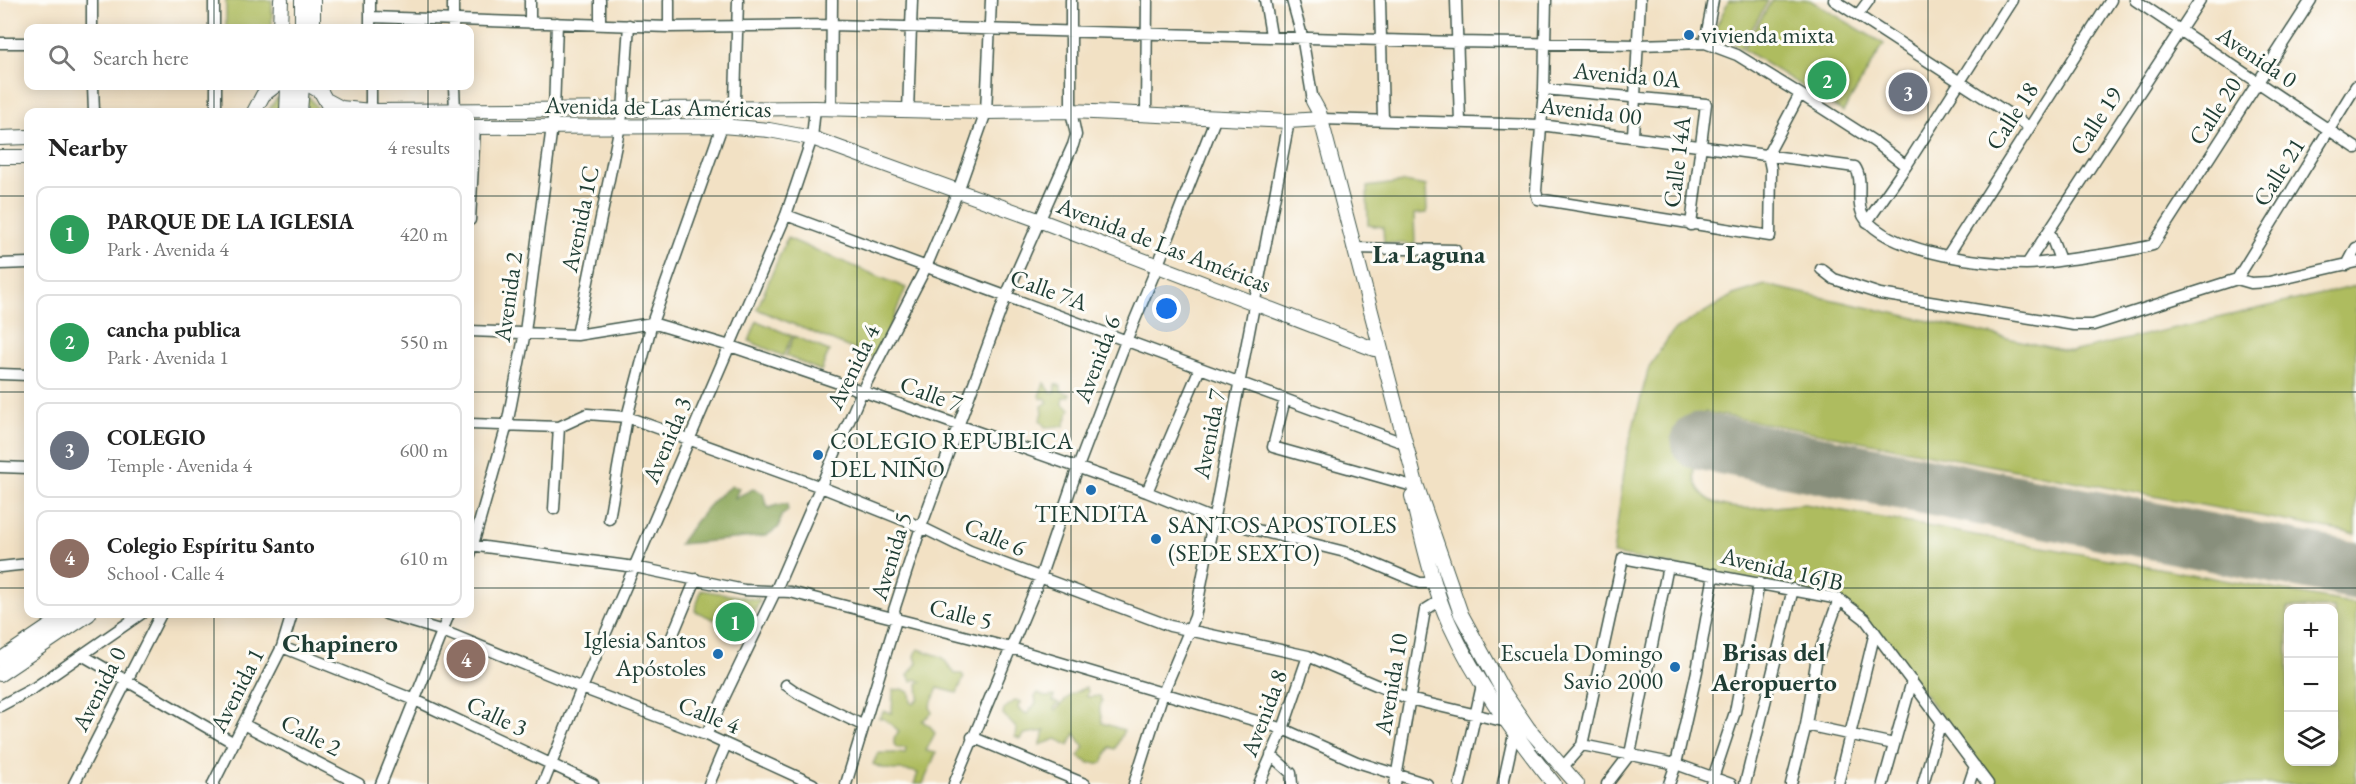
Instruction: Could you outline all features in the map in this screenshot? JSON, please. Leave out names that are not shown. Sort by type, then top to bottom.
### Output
[{"type":"main road","points":[[280,24],[281,0]]},
{"type":"main road","points":[[289,24],[290,0]]},
{"type":"main road","points":[[302,0],[302,24]]},
{"type":"main road","points":[[313,0],[313,24]]},
{"type":"main road","points":[[255,108],[262,95],[268,90]]},
{"type":"main road","points":[[287,108],[288,90]]},
{"type":"main road","points":[[300,108],[302,90]]},
{"type":"main road","name":"Avenida de Las Américas","points":[[322,95],[341,108]]},
{"type":"main road","points":[[1313,101],[1374,350],[1441,600],[1449,622],[1482,685],[1510,728],[1554,784]]},
{"type":"main road","name":"Avenida de Las Américas","points":[[474,111],[815,108],[986,112],[1071,111],[1290,121],[1317,120]]},
{"type":"main road","points":[[1317,120],[1416,484],[1461,614],[1504,693],[1528,728],[1568,777]]},
{"type":"main road","name":"Avenida de Las Américas","points":[[474,127],[722,126],[769,130],[812,138],[1041,221],[1374,350]]},
{"type":"main road","points":[[0,138],[24,137]]},
{"type":"main road","points":[[0,157],[24,157]]},
{"type":"main road","points":[[3,658],[60,618]]},
{"type":"main road","points":[[0,674],[83,618]]},
{"type":"street","points":[[92,0],[92,24]]},
{"type":"street","points":[[214,0],[214,24]]},
{"type":"street","points":[[370,0],[370,23],[412,24]]},
{"type":"street","points":[[453,0],[453,24]]},
{"type":"street","points":[[530,0],[530,23]]},
{"type":"street","points":[[600,0],[600,25]]},
{"type":"street","points":[[669,0],[669,27]]},
{"type":"street","points":[[609,519],[627,417],[652,323],[722,126],[735,100],[738,0]]},
{"type":"street","points":[[831,109],[832,0]]},
{"type":"street","points":[[908,111],[912,0]]},
{"type":"street","name":"Avenida 4","points":[[706,735],[775,592],[862,391],[927,267],[958,191],[986,112],[991,0]]},
{"type":"street","name":"Avenida 5","points":[[846,784],[896,620],[894,610],[921,527],[1006,296],[1073,145],[1075,126],[1071,111],[1071,0]]},
{"type":"street","points":[[1146,113],[1148,0]]},
{"type":"street","points":[[1265,0],[1271,36]]},
{"type":"street","points":[[1292,0],[1302,36],[1313,101]]},
{"type":"street","points":[[1380,0],[1383,120]]},
{"type":"street","points":[[1456,0],[1460,122]]},
{"type":"street","points":[[1546,0],[1544,89],[1536,191],[1538,199],[1770,236],[1771,169],[1768,154],[1800,93]]},
{"type":"street","points":[[1633,136],[1640,0]]},
{"type":"street","points":[[1705,43],[1713,0]]},
{"type":"street","points":[[1834,0],[2029,127]]},
{"type":"street","points":[[1858,15],[1869,0]]},
{"type":"street","points":[[2012,0],[1906,166],[1867,222],[1890,239],[1906,246],[1948,255],[2027,264],[2060,260],[2049,231]]},
{"type":"street","name":"Calle 18","points":[[1948,255],[2111,0]]},
{"type":"street","name":"Avenida 0","points":[[2135,0],[2356,148]]},
{"type":"street","name":"Calle 19","points":[[2027,264],[2200,0]]},
{"type":"street","name":"Calle 20","points":[[2060,260],[2153,245],[2311,0]]},
{"type":"street","points":[[474,24],[557,23],[669,27],[738,24],[832,25],[1380,38],[1457,42],[1638,45],[1705,43],[1737,55],[1800,93],[1875,142],[1906,166]]},
{"type":"street","name":"Avenida 2","points":[[474,539],[507,425],[525,332],[554,111],[557,23]]},
{"type":"street","name":"Avenida 1C","points":[[577,335],[623,111],[629,25]]},
{"type":"street","points":[[0,43],[24,43]]},
{"type":"street","name":"Calle 21","points":[[2237,279],[2356,86]]},
{"type":"street","name":"Avenida 0A","points":[[1544,89],[1706,104]]},
{"type":"street","points":[[93,90],[93,108]]},
{"type":"street","points":[[216,90],[216,108]]},
{"type":"street","points":[[371,90],[371,106]]},
{"type":"street","points":[[454,90],[455,108]]},
{"type":"street","name":"Calle 14A","points":[[1691,225],[1706,104]]},
{"type":"street","name":"Avenida 3","points":[[543,784],[582,688],[786,215],[812,138],[815,108]]},
{"type":"street","name":"Avenida 6","points":[[954,784],[1040,578],[1078,467],[1126,340],[1216,117]]},
{"type":"street","name":"Avenida 00","points":[[1317,120],[1541,125],[1855,167],[1859,175],[1858,204],[1867,222]]},
{"type":"street","name":"Avenida 7","points":[[1134,784],[1163,693],[1195,617],[1290,121]]},
{"type":"street","name":"Calle 7A","points":[[786,215],[1398,441]]},
{"type":"street","points":[[1353,248],[1455,250]]},
{"type":"street","points":[[1821,269],[1834,279],[1880,294],[2074,325],[2093,325],[2237,279],[2260,283],[2351,264],[2356,248]]},
{"type":"street","points":[[0,264],[24,263]]},
{"type":"street","name":"Calle 7","points":[[474,330],[577,335],[652,323],[730,346],[862,391],[1147,492],[1213,519],[1349,553],[1420,583],[1436,583]]},
{"type":"street","points":[[1147,492],[1200,368]]},
{"type":"street","points":[[0,374],[24,375]]},
{"type":"street","points":[[1284,399],[1273,447],[1409,485]]},
{"type":"street","name":"Calle 6","points":[[474,424],[559,427],[587,414],[627,417],[820,487],[921,527],[970,551],[1170,626],[1308,656],[1409,699],[1510,728]]},
{"type":"street","points":[[554,509],[559,427]]},
{"type":"street","points":[[0,467],[24,468]]},
{"type":"street","name":"Calle 5","points":[[474,549],[635,567],[744,590],[790,592],[1011,648],[1163,693],[1282,729],[1396,780],[1427,784]]},
{"type":"street","name":"Avenida 16JB","points":[[1582,745],[1623,558],[1839,599],[1864,619],[1875,632],[1988,784]]},
{"type":"street","points":[[0,567],[24,564]]},
{"type":"street","points":[[1607,784],[1630,754],[1668,566]]},
{"type":"street","points":[[1669,784],[1676,764],[1700,659],[1714,574]]},
{"type":"street","points":[[671,639],[696,579]]},
{"type":"street","points":[[1713,780],[1735,712],[1759,583]]},
{"type":"street","points":[[1745,784],[1793,589]]},
{"type":"street","points":[[1791,784],[1806,725],[1816,663],[1839,599]]},
{"type":"street","name":"Avenida 10","points":[[1396,780],[1425,610],[1441,600]]},
{"type":"street","points":[[0,706],[34,688],[135,618]]},
{"type":"street","name":"Avenida 0","points":[[74,784],[159,618]]},
{"type":"street","name":"Avenida 1","points":[[213,784],[282,647],[291,618]]},
{"type":"street","name":"Calle 4","points":[[399,618],[443,631],[582,688],[706,735],[813,784]]},
{"type":"street","points":[[381,784],[448,618]]},
{"type":"street","points":[[1838,784],[1875,632]]},
{"type":"street","name":"Calle 3","points":[[282,647],[414,700],[593,784]]},
{"type":"street","points":[[82,655],[234,743]]},
{"type":"street","name":"Avenida 8","points":[[1259,784],[1282,729],[1308,656]]},
{"type":"street","points":[[1883,784],[1912,681]]},
{"type":"street","points":[[786,685],[799,694],[864,726]]},
{"type":"street","points":[[1460,784],[1482,685]]},
{"type":"street","points":[[1923,784],[1941,721]]},
{"type":"street","name":"Calle 2","points":[[243,724],[359,784]]},
{"type":"street","points":[[1806,725],[1894,744]]},
{"type":"street","points":[[1503,784],[1510,728]]},
{"type":"street","points":[[972,737],[1085,784]]},
{"type":"street","points":[[709,784],[726,744]]},
{"type":"street","points":[[1568,777],[1582,745],[1676,764],[1713,780],[1731,784]]},
{"type":"street","points":[[1271,755],[1291,773],[1292,784]]},
{"type":"street","points":[[1969,784],[1975,766]]},
{"type":"green space","points":[[226,0],[272,0],[272,24],[226,24]]},
{"type":"green space","points":[[1729,0],[1768,1],[1741,48],[1714,31]]},
{"type":"green space","points":[[1772,0],[1810,0],[1884,44],[1843,112],[1743,49]]},
{"type":"green space","points":[[293,92],[310,98],[317,108],[270,108],[276,99]]},
{"type":"green space","points":[[1404,182],[1426,186],[1427,213],[1414,214],[1415,244],[1384,243],[1383,227],[1368,225],[1367,187]]},
{"type":"green space","points":[[787,238],[906,288],[876,359],[757,309]]},
{"type":"green space","points":[[1765,285],[2071,352],[2356,286],[2356,534],[1705,412],[1694,477],[1700,491],[1711,500],[1725,506],[1758,508],[1805,504],[2356,604],[2356,784],[1993,784],[1903,666],[1840,598],[1613,554],[1627,450],[1649,367],[1673,331],[1733,295]]},
{"type":"green space","points":[[757,321],[792,336],[783,356],[749,341]]},
{"type":"green space","points":[[794,336],[829,351],[821,371],[786,356]]},
{"type":"green space","points":[[1044,383],[1051,392],[1055,392],[1055,384],[1061,386],[1061,391],[1070,394],[1069,397],[1063,397],[1063,404],[1070,409],[1064,426],[1045,427],[1040,420],[1043,413],[1042,406],[1048,402],[1039,396]]},
{"type":"green space","points":[[732,486],[739,488],[735,498],[753,489],[763,493],[769,508],[787,504],[788,511],[781,516],[779,527],[766,536],[679,544],[710,505]]},
{"type":"green space","points":[[701,590],[760,600],[745,633],[695,611]]},
{"type":"green space","points":[[918,649],[942,657],[955,674],[962,674],[964,677],[957,693],[938,688],[930,706],[932,713],[922,721],[935,733],[926,751],[936,753],[923,784],[914,784],[918,773],[886,769],[873,764],[878,753],[905,754],[906,748],[897,748],[894,744],[894,738],[899,731],[884,719],[879,718],[884,711],[892,713],[893,690],[903,689],[910,693],[911,702],[914,704],[919,698],[918,683],[922,682],[916,679],[912,681],[908,675],[917,663],[915,656]]},
{"type":"green space","points":[[1086,687],[1087,697],[1100,696],[1102,723],[1124,730],[1115,749],[1110,747],[1102,763],[1089,763],[1079,757],[1084,747],[1075,733],[1069,745],[1056,739],[1040,745],[1045,731],[1024,734],[1020,739],[1015,737],[1016,728],[1003,714],[1004,709],[1016,700],[1021,702],[1018,706],[1019,710],[1027,714],[1036,703],[1035,697],[1038,693],[1045,697],[1054,696],[1053,701],[1059,703],[1054,708],[1056,710],[1071,694]]},
{"type":"runway","points":[[1699,441],[2356,571]]},
{"type":"place","name":"vivienda mixta","points":[[1689,35]]},
{"type":"place","name":"cancha publica","points":[[1827,80]]},
{"type":"place","name":"COLEGIO","points":[[1908,92]]},
{"type":"place","name":"COLEGIO REPUBLICA DEL NIÑO","points":[[818,455]]},
{"type":"place","name":"TIENDITA","points":[[1091,490]]},
{"type":"place","name":"SANTOS APOSTOLES (SEDE SEXTO)","points":[[1156,539]]},
{"type":"place","name":"PARQUE DE LA IGLESIA","points":[[735,622]]},
{"type":"place","name":"Iglesia Santos Apóstoles","points":[[718,654]]},
{"type":"place","name":"Colegio Espíritu Santo","points":[[466,659]]},
{"type":"place","name":"Escuela Domingo Savio 2000","points":[[1675,667]]},
{"type":"district","name":"La Laguna","points":[[1429,254]]},
{"type":"district","name":"Chapinero","points":[[340,643]]},
{"type":"district","name":"Brisas del Aeropuerto","points":[[1774,667]]}]
